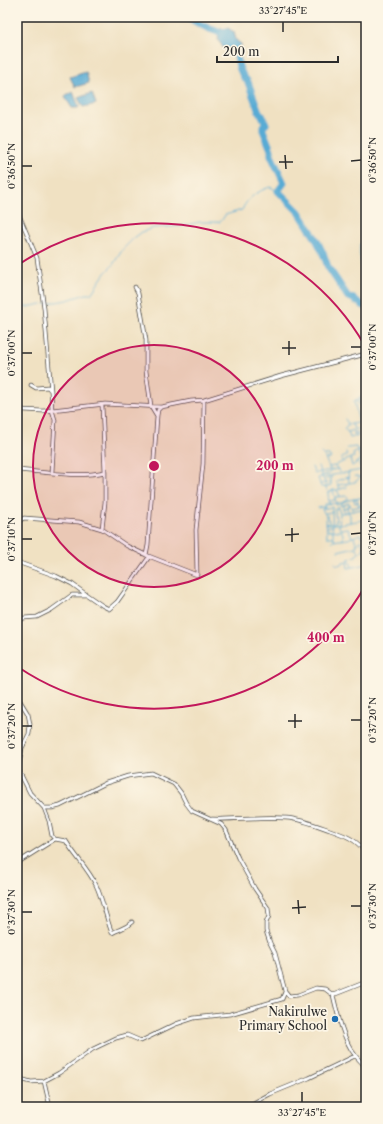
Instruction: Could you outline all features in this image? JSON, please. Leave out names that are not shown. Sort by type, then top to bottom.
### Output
[{"type":"street","points":[[17,210],[37,258],[44,307],[52,410],[55,420],[52,472]]},
{"type":"street","points":[[135,287],[138,293],[146,340],[146,371],[151,406],[157,416]]},
{"type":"street","points":[[17,408],[24,410],[52,410],[102,405],[151,406],[161,408],[191,401],[204,400],[281,376],[366,354]]},
{"type":"street","points":[[31,385],[36,388],[48,387],[51,391]]},
{"type":"street","points":[[17,522],[24,518],[79,522],[102,529],[126,546],[147,556],[197,575],[196,530],[203,464],[204,400]]},
{"type":"street","points":[[102,405],[105,472],[105,502],[102,529]]},
{"type":"street","points":[[17,562],[56,576],[72,584],[109,609],[117,602],[147,556],[157,416],[158,410],[161,408]]},
{"type":"street","points":[[17,470],[74,474],[98,474],[105,472]]},
{"type":"street","points":[[17,622],[24,618],[37,617],[51,610],[72,595],[87,595]]},
{"type":"street","points":[[17,696],[28,714],[30,724],[29,734],[22,748],[18,769],[30,793],[44,808],[49,821],[52,836],[55,839]]},
{"type":"street","points":[[44,808],[60,806],[106,783],[128,776],[150,773],[174,784],[181,792],[192,811],[221,824],[226,830],[238,858],[255,889],[268,908],[269,916],[266,924],[266,931],[270,944],[275,953],[285,991],[289,996],[298,995],[316,988],[324,989],[333,995],[350,1047],[355,1056],[366,1067]]},
{"type":"street","points":[[208,819],[227,820],[287,818],[302,820],[346,836],[358,843],[366,852]]},
{"type":"street","points":[[17,863],[55,839],[66,841],[90,873],[97,886],[112,933],[116,930],[127,928],[132,922]]},
{"type":"street","points":[[333,995],[366,982]]},
{"type":"street","points":[[17,1078],[31,1082],[44,1081],[59,1073],[93,1049],[116,1038],[127,1035],[141,1041],[176,1024],[194,1018],[230,1014],[282,999],[285,991]]},
{"type":"street","points":[[246,1107],[270,1094],[309,1078],[355,1056]]},
{"type":"street","points":[[44,1081],[50,1107]]},
{"type":"water","points":[[228,28],[234,32],[236,40],[242,45],[236,50],[225,50],[218,40],[220,29]]},
{"type":"water","points":[[86,72],[89,83],[75,87],[70,77]]},
{"type":"water","points":[[73,92],[79,107],[78,108],[72,108],[65,97]]},
{"type":"water","points":[[92,93],[96,104],[83,107],[78,98]]},
{"type":"waterway","points":[[188,17],[207,28],[227,34],[236,50],[239,67],[243,76],[248,82],[259,112],[266,124],[263,126],[263,130],[271,150],[271,155],[284,183],[278,191],[299,212],[316,239],[328,267],[348,297],[366,307]]},
{"type":"waterway","points":[[45,304],[91,294],[123,249],[142,232],[153,228],[183,226],[199,222],[219,222],[225,215],[242,210],[247,202],[261,191],[270,187],[278,191]]},
{"type":"waterway","points":[[366,242],[363,241],[360,244],[366,297]]},
{"type":"waterway","points":[[17,309],[42,304]]},
{"type":"waterway","points":[[366,394],[354,401],[362,435],[366,435]]},
{"type":"waterway","points":[[358,400],[366,397]]},
{"type":"waterway","points":[[360,398],[362,409],[366,407]]},
{"type":"waterway","points":[[361,401],[366,399]]},
{"type":"waterway","points":[[355,402],[357,401],[359,404],[366,402]]},
{"type":"waterway","points":[[361,406],[366,404]]},
{"type":"waterway","points":[[361,408],[366,406]]},
{"type":"waterway","points":[[345,419],[348,424]]},
{"type":"waterway","points":[[357,433],[358,436],[355,437],[354,432],[357,433],[363,429],[364,422],[366,422]]},
{"type":"waterway","points":[[354,429],[352,424],[358,423]]},
{"type":"waterway","points":[[352,424],[347,425],[344,429],[348,432],[360,428]]},
{"type":"waterway","points":[[348,432],[350,438],[354,437]]},
{"type":"waterway","points":[[347,448],[356,447],[358,451],[353,454],[354,457],[350,458],[352,466],[361,460],[366,460]]},
{"type":"waterway","points":[[361,460],[358,451],[366,450]]},
{"type":"waterway","points":[[342,461],[341,459],[347,455],[346,452]]},
{"type":"waterway","points":[[321,453],[329,467]]},
{"type":"waterway","points":[[324,455],[329,455],[331,458],[327,459]]},
{"type":"waterway","points":[[336,465],[349,459]]},
{"type":"waterway","points":[[360,466],[364,461]]},
{"type":"waterway","points":[[359,463],[363,476]]},
{"type":"waterway","points":[[318,466],[322,477],[318,478],[321,487],[326,487],[328,493]]},
{"type":"waterway","points":[[321,475],[330,473],[329,467],[335,466],[340,473]]},
{"type":"waterway","points":[[312,467],[315,474],[338,469]]},
{"type":"waterway","points":[[331,478],[331,485],[326,487],[322,477],[362,470]]},
{"type":"waterway","points":[[348,473],[349,482]]},
{"type":"waterway","points":[[355,476],[360,477]]},
{"type":"waterway","points":[[325,479],[332,477]]},
{"type":"waterway","points":[[340,489],[336,481],[348,477]]},
{"type":"waterway","points":[[338,485],[355,482],[361,477]]},
{"type":"waterway","points":[[320,484],[331,482]]},
{"type":"waterway","points":[[337,490],[347,487],[346,484]]},
{"type":"waterway","points":[[333,490],[340,513],[339,527],[343,534],[343,540]]},
{"type":"waterway","points":[[329,504],[328,493],[333,490],[337,490],[340,496]]},
{"type":"waterway","points":[[335,497],[347,496],[348,499]]},
{"type":"waterway","points":[[318,508],[325,506],[325,504],[341,503],[348,500],[366,497]]},
{"type":"waterway","points":[[354,499],[355,503],[358,502]]},
{"type":"waterway","points":[[357,499],[359,506],[363,504],[364,508],[366,508]]},
{"type":"waterway","points":[[329,501],[335,500]]},
{"type":"waterway","points":[[340,504],[341,506],[349,503],[353,511]]},
{"type":"waterway","points":[[343,509],[350,505]]},
{"type":"waterway","points":[[353,508],[359,506]]},
{"type":"waterway","points":[[325,507],[322,509],[326,516],[327,537],[334,537]]},
{"type":"waterway","points":[[322,509],[332,507],[335,541]]},
{"type":"waterway","points":[[343,507],[344,513]]},
{"type":"waterway","points":[[347,507],[348,512],[361,509],[363,519]]},
{"type":"waterway","points":[[336,523],[335,509],[337,508]]},
{"type":"waterway","points":[[325,513],[332,512]]},
{"type":"waterway","points":[[341,513],[348,512],[350,515],[350,522]]},
{"type":"waterway","points":[[328,515],[329,523]]},
{"type":"waterway","points":[[326,524],[340,524],[363,520],[364,523],[366,522]]},
{"type":"waterway","points":[[327,527],[333,526]]},
{"type":"waterway","points":[[341,529],[348,528],[352,537]]},
{"type":"waterway","points":[[328,530],[340,531]]},
{"type":"waterway","points":[[332,541],[348,539],[360,534],[362,537],[361,540]]},
{"type":"waterway","points":[[362,536],[366,534]]},
{"type":"waterway","points":[[354,537],[357,545]]},
{"type":"waterway","points":[[338,551],[355,547],[361,540],[364,549]]},
{"type":"waterway","points":[[356,547],[359,552]]},
{"type":"waterway","points":[[347,561],[364,549],[366,554]]},
{"type":"waterway","points":[[349,559],[352,567]]},
{"type":"waterway","points":[[335,563],[337,565],[347,561],[348,568],[366,563]]},
{"type":"place","name":"Nakirulwe Primary School","points":[[335,1019]]}]
